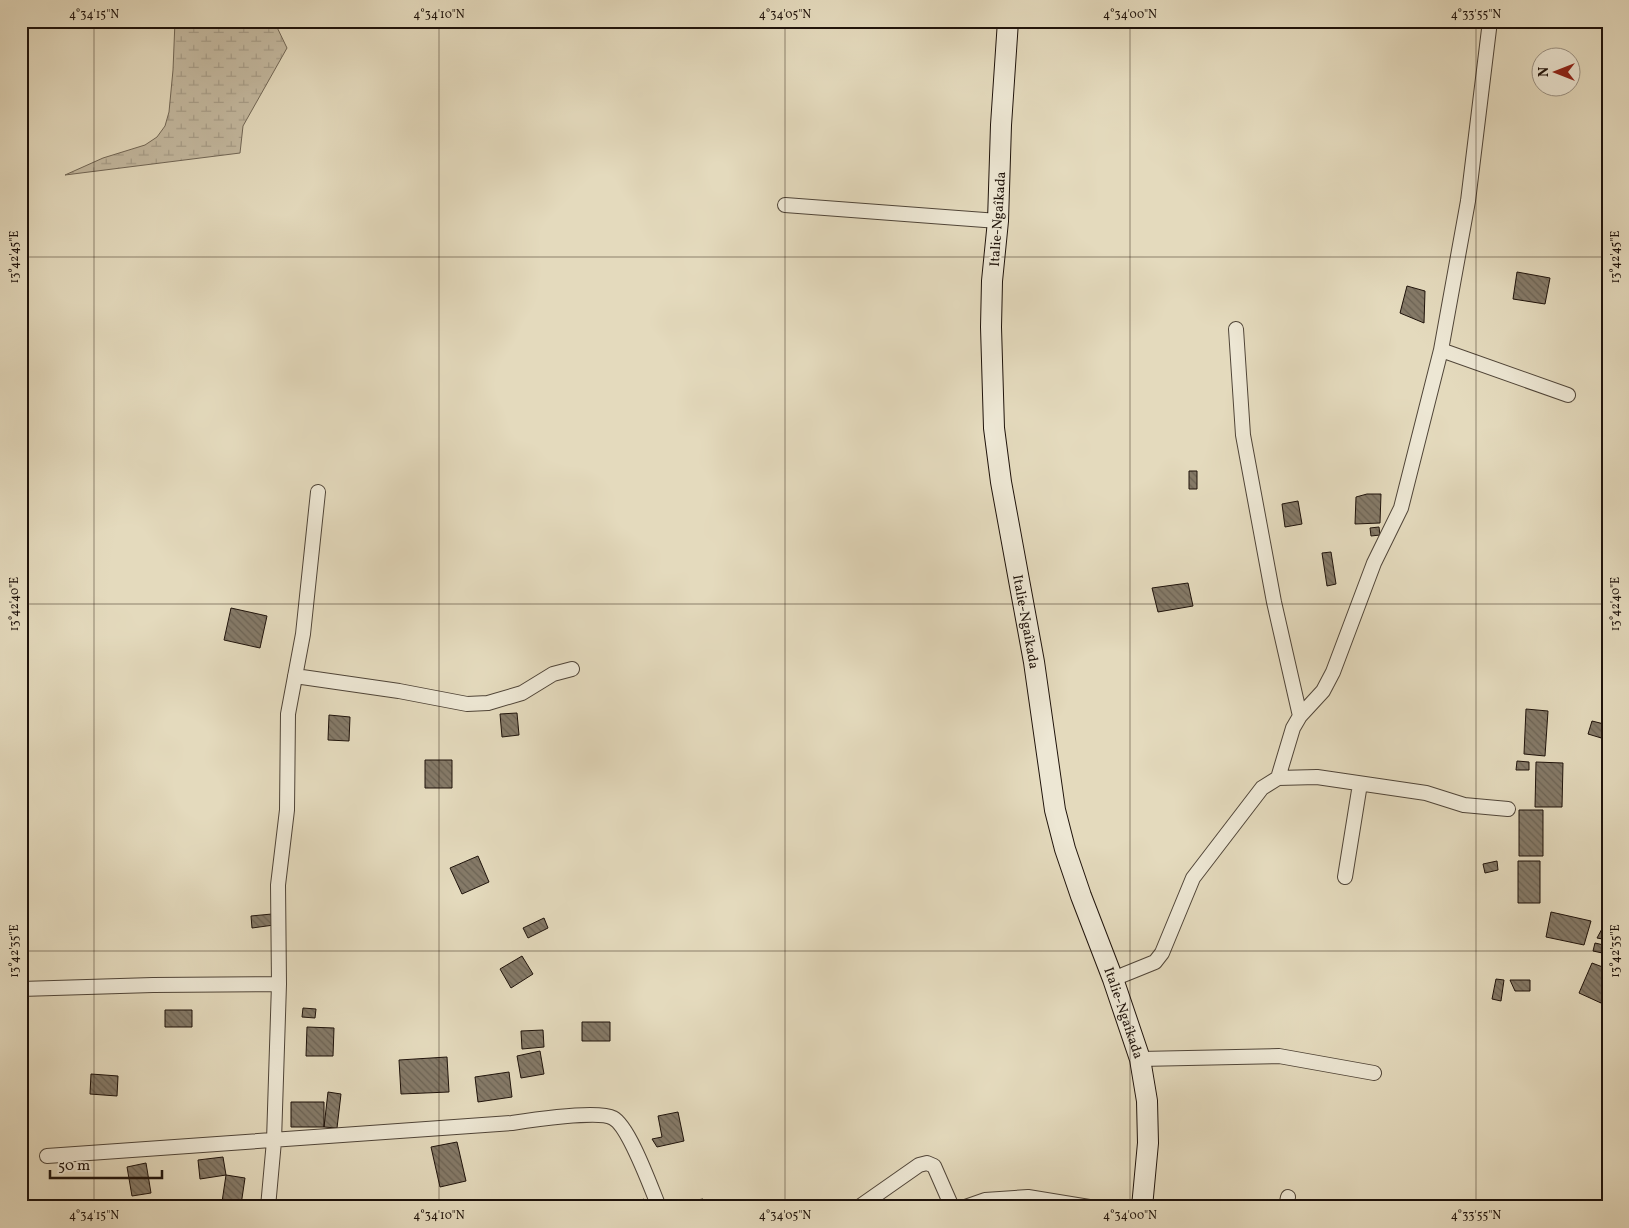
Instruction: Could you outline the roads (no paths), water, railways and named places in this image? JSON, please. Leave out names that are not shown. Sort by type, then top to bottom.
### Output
[{"type":"street","name":"Italie-Ngaîkada","points":[[1008,21],[1001,125],[998,221],[992,281],[991,327],[994,428],[1001,482],[1034,662],[1055,810],[1065,849],[1140,1059],[1147,1101],[1148,1143],[1142,1207]]},
{"type":"street","points":[[1278,778],[1293,728],[1300,716],[1323,691],[1333,672],[1374,563],[1401,508],[1441,350],[1468,200],[1490,21]]},
{"type":"street","points":[[785,204],[998,221]]},
{"type":"street","points":[[1236,329],[1243,435],[1274,602],[1300,716]]},
{"type":"street","points":[[1441,350],[1568,394]]},
{"type":"street","points":[[268,1207],[274,1141],[279,984],[278,885],[287,810],[288,714],[303,634],[318,492]]},
{"type":"street","points":[[296,676],[399,691],[467,704],[488,703],[522,693],[553,674],[572,669]]},
{"type":"street","points":[[1113,979],[1155,962],[1162,953],[1193,878],[1262,788],[1278,778],[1317,777],[1426,793],[1464,804],[1508,808]]},
{"type":"street","points":[[1345,877],[1360,784]]},
{"type":"street","points":[[21,989],[153,984],[279,984]]},
{"type":"street","points":[[1140,1059],[1279,1056],[1374,1073]]},
{"type":"street","points":[[47,1156],[512,1123],[569,1116],[599,1116],[613,1118],[626,1131],[659,1207]]},
{"type":"street","points":[[859,1207],[919,1165],[927,1163],[934,1166],[952,1207]]},
{"type":"street","points":[[965,1207],[985,1200],[1028,1197],[1089,1207]]}]
